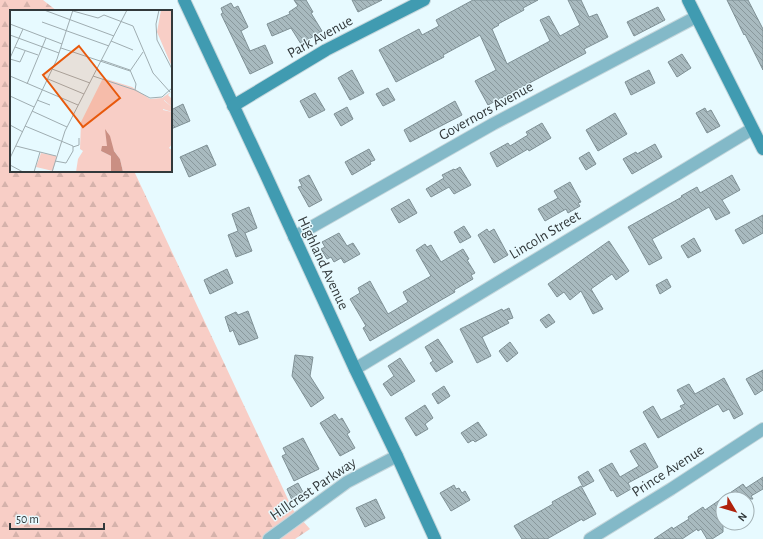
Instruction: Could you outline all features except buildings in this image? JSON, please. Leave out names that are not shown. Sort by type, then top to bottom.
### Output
[{"type":"main road","name":"Highland Avenue","points":[[184,0],[435,539]]},
{"type":"main road","name":"Park Avenue","points":[[233,106],[326,50],[424,0]]},
{"type":"main road","points":[[688,0],[763,150]]},
{"type":"street","name":"Governors Avenue","points":[[294,237],[493,124],[696,17]]},
{"type":"street","name":"Lincoln Street","points":[[355,369],[752,129]]},
{"type":"street","name":"Prince Avenue","points":[[590,539],[671,489],[763,429]]},
{"type":"street","name":"Hillcrest Parkway","points":[[269,539],[347,482],[397,456]]},
{"type":"green space","points":[[0,0],[43,0],[56,10],[10,10],[10,172],[134,172],[293,510],[310,529],[295,539],[0,539]]}]
